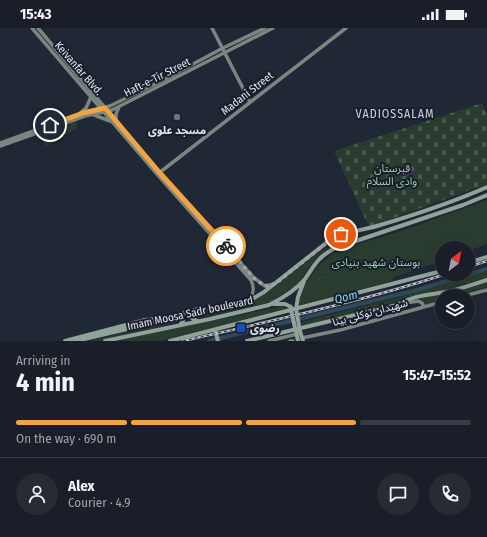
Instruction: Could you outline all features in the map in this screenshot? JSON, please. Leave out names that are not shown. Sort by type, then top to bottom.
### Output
[{"type":"main road","name":"Keivanfar Blvd.","points":[[32,28],[158,173]]},
{"type":"main road","points":[[38,28],[103,108]]},
{"type":"main road","points":[[212,28],[224,48],[250,102]]},
{"type":"main road","name":"Haft-e-Tir Street","points":[[0,146],[103,108],[156,84],[265,28]]},
{"type":"main road","name":"Haft-e-Tir Street","points":[[0,143],[77,115],[92,115],[119,107],[273,28]]},
{"type":"main road","name":"Madani Street","points":[[158,173],[346,28]]},
{"type":"main road","points":[[77,115],[86,108],[91,97]]},
{"type":"main road","points":[[92,115],[114,121],[119,107]]},
{"type":"main road","points":[[158,173],[254,278],[265,286],[275,284]]},
{"type":"main road","name":"Imam Moosa Sadr boulevard","points":[[76,341],[144,325],[194,310],[231,307],[244,304],[261,295],[330,240],[341,234],[375,227],[424,212],[487,187]]},
{"type":"main road","name":"Imam Moosa Sadr boulevard","points":[[105,341],[269,305],[304,280],[317,260],[335,248],[463,205],[487,195]]},
{"type":"main road","points":[[206,226],[254,285],[253,293],[244,304]]},
{"type":"main road","points":[[355,231],[352,236],[354,239],[358,240]]},
{"type":"main road","points":[[330,240],[345,237],[347,239],[346,244]]},
{"type":"main road","points":[[475,261],[487,257]]},
{"type":"main road","points":[[170,341],[435,274]]},
{"type":"main road","points":[[301,340],[293,309],[304,280]]},
{"type":"main road","points":[[397,305],[419,295],[451,291],[487,280]]},
{"type":"main road","points":[[475,293],[487,290]]},
{"type":"main road","points":[[247,341],[397,305],[418,301],[422,303],[424,307]]},
{"type":"main road","points":[[269,305],[285,304],[293,309]]},
{"type":"main road","name":"شهیدان توکلی بینا","points":[[301,340],[435,304]]},
{"type":"main road","points":[[194,310],[191,316],[194,320],[198,321]]},
{"type":"main road","points":[[176,316],[182,318],[183,321],[180,325]]},
{"type":"main road","points":[[65,341],[145,320],[168,318]]},
{"type":"main road","points":[[215,330],[218,341]]},
{"type":"main road","points":[[269,341],[291,340],[298,332]]},
{"type":"green space","name":"قبرستان وادی السلام","points":[[482,103],[487,116],[487,184],[369,227],[334,151]]},
{"type":"green space","points":[[76,121],[77,128],[46,147],[39,134]]},
{"type":"green space","name":"بوستان شهید بنیادی","points":[[487,200],[487,244],[475,248],[475,241],[435,241],[435,263],[394,277],[392,281],[300,305],[299,301],[305,284],[319,265],[331,255],[356,245],[413,227]]},
{"type":"green space","points":[[344,238],[345,241],[329,248],[318,256],[297,285],[271,302],[240,310],[196,318],[195,315],[240,309],[269,291],[321,251]]},
{"type":"green space","points":[[487,271],[487,278],[448,289],[435,289],[435,291],[421,293],[396,302],[346,316],[302,326],[301,322],[400,297],[454,281],[475,281],[475,275]]},
{"type":"green space","points":[[487,282],[487,287],[475,290],[475,289],[463,289]]},
{"type":"green space","points":[[435,295],[435,302],[425,305],[423,301],[419,299],[406,301],[416,297]]},
{"type":"green space","points":[[282,306],[287,310],[160,341],[122,341],[125,339]]},
{"type":"green space","points":[[177,318],[180,319],[179,322],[97,341],[90,341],[144,328]]},
{"type":"waterway","name":"Qom","points":[[209,341],[417,290],[487,269]]},
{"type":"waterway","points":[[317,279],[324,277]]},
{"type":"railway","points":[[475,265],[487,261]]},
{"type":"railway","points":[[183,341],[348,302],[435,277]]},
{"type":"way so far","points":[[226,246],[254,278],[265,286],[275,284],[330,240],[341,234]]},
{"type":"place","name":"مسجد علوی","points":[[177,117]]},
{"type":"place","name":"رضوی","points":[[241,328]]},
{"type":"district","name":"VADIOSSALAM","points":[[395,114]]},
{"type":"route","points":[[50,125],[83,113],[105,108],[159,172],[226,246]]}]
